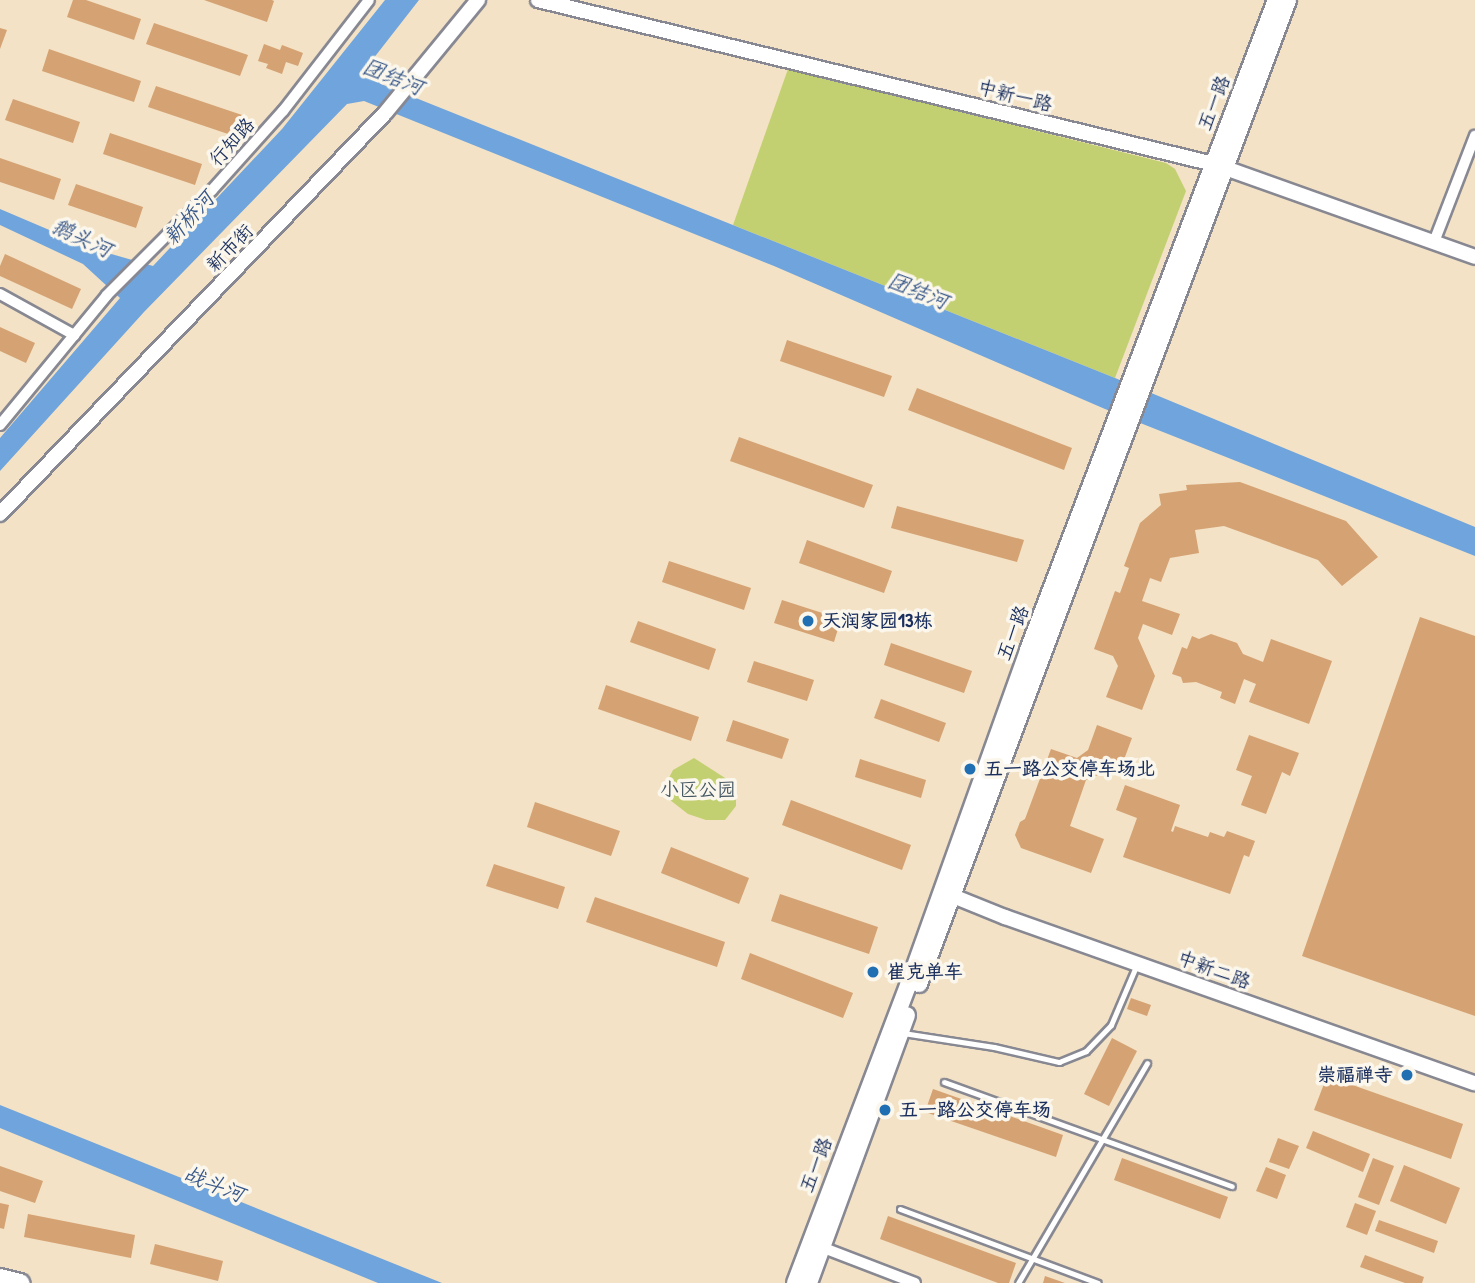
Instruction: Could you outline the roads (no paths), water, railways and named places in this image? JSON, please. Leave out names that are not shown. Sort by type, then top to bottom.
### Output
[{"type":"main road","name":"五一路","points":[[1220,165],[1276,0]]},
{"type":"main road","name":"五一路","points":[[809,1283],[947,893],[1220,165],[1288,0]]},
{"type":"main road","name":"五一路","points":[[795,1283],[889,1031],[947,893]]},
{"type":"main road","points":[[0,1278],[20,1283]]},
{"type":"street","name":"行知路","points":[[0,425],[107,295],[212,190],[283,111],[369,0]]},
{"type":"street","name":"新市街","points":[[0,514],[386,112],[478,0]]},
{"type":"street","name":"中新一路","points":[[538,0],[1220,165],[1475,257]]},
{"type":"street","points":[[1434,242],[1475,136]]},
{"type":"street","points":[[0,294],[74,335]]},
{"type":"street","name":"中新二路","points":[[947,893],[1475,1083]]},
{"type":"street","points":[[809,1242],[915,1283]]},
{"type":"lane","points":[[889,1031],[994,1047],[1059,1062],[1086,1051],[1111,1025],[1138,963]]},
{"type":"lane","points":[[1018,1283],[1147,1063]]},
{"type":"lane","points":[[944,1082],[1232,1186]]},
{"type":"lane","points":[[900,1209],[1098,1283]]},
{"type":"water","points":[[385,0],[419,0],[373,59],[372,75],[381,84],[1115,378],[1475,527],[1475,556],[1105,409],[774,266],[364,101],[347,104],[144,312],[0,471],[0,438],[120,298],[83,264],[0,225],[0,209],[94,249],[153,266],[282,129]]},
{"type":"water","points":[[0,1105],[442,1283],[378,1283],[0,1128]]},
{"type":"place","name":"天润家园13栋","points":[[808,621]]},
{"type":"place","name":"五一路公交停车场北","points":[[970,769]]},
{"type":"place","name":"崔克单车","points":[[873,972]]},
{"type":"place","name":"崇福禅寺","points":[[1407,1075]]},
{"type":"place","name":"五一路公交停车场","points":[[885,1110]]},
{"type":"water label","name":"团结河","points":[[393,77]]},
{"type":"water label","name":"新桥河","points":[[189,218]]},
{"type":"water label","name":"鹅头河","points":[[82,238]]},
{"type":"water label","name":"团结河","points":[[918,291]]},
{"type":"water label","name":"战斗河","points":[[214,1184]]},
{"type":"park label","name":"小区公园","points":[[698,790]]}]
